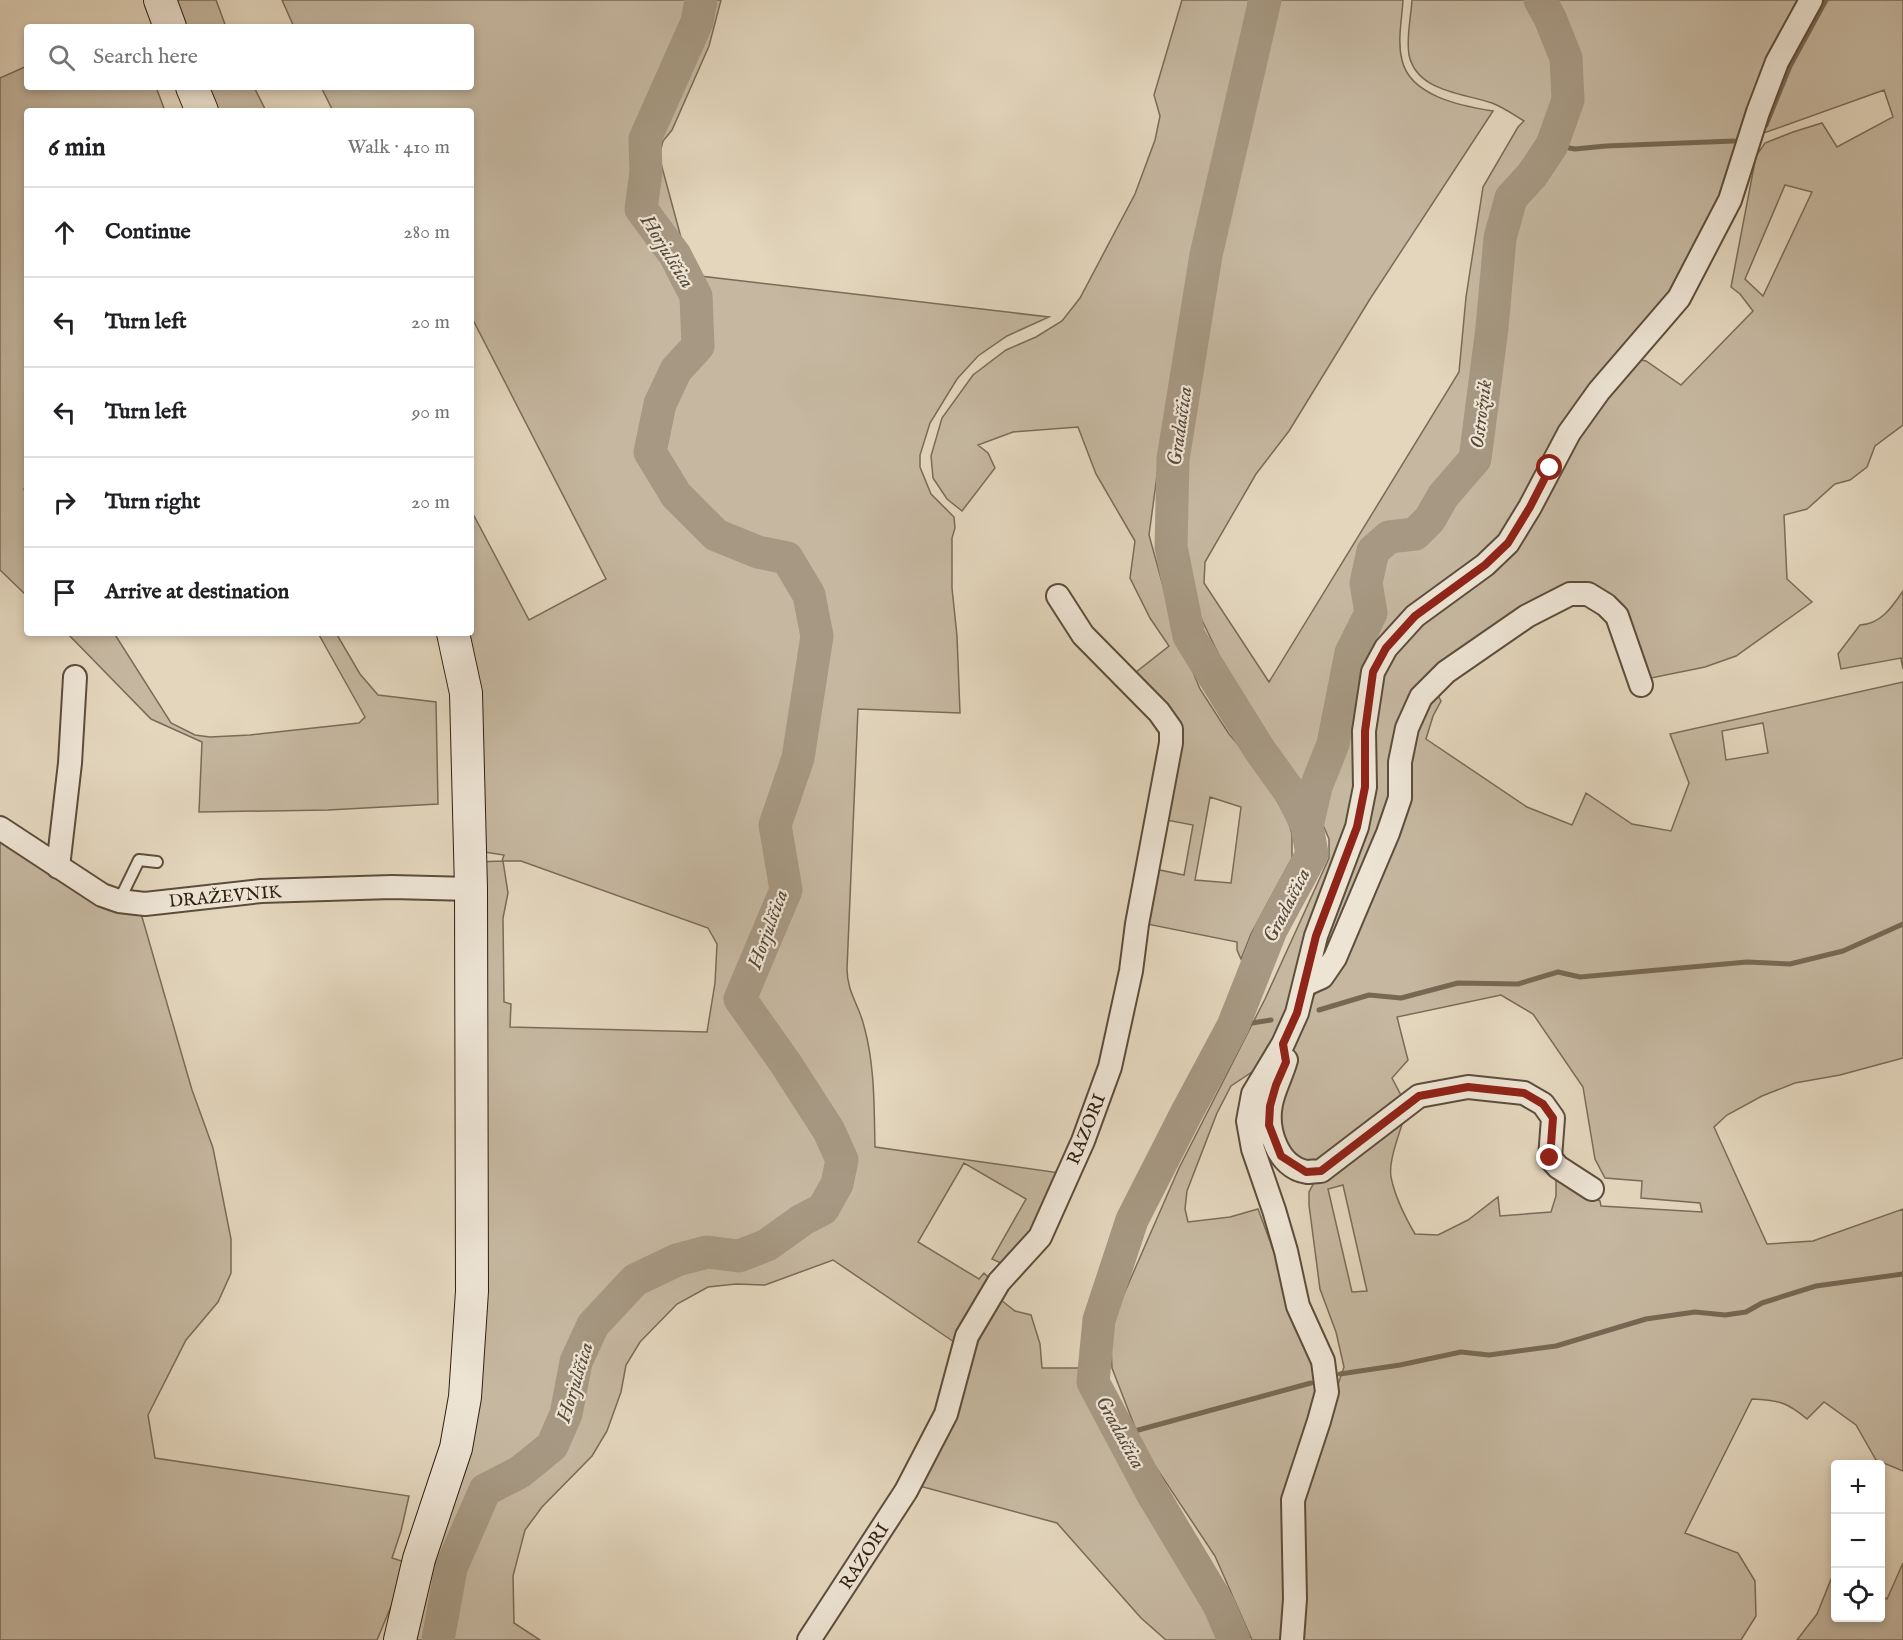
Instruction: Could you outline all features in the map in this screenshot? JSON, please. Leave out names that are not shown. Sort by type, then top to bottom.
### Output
[{"type":"street","points":[[160,0],[169,24]]},
{"type":"street","points":[[1292,1640],[1296,1599],[1293,1500],[1327,1392],[1323,1361],[1298,1306],[1286,1251],[1253,1149],[1248,1121],[1254,1094],[1283,1044],[1297,1013],[1316,936],[1357,827],[1365,787],[1365,731],[1373,672],[1386,648],[1415,616],[1485,565],[1508,543],[1569,433],[1599,391],[1679,298],[1730,200],[1758,112],[1777,62],[1811,0]]},
{"type":"street","points":[[193,90],[200,108]]},
{"type":"street","points":[[1304,986],[1323,977],[1335,958],[1388,833],[1400,798],[1400,762],[1407,728],[1421,697],[1446,672],[1527,616],[1570,594],[1588,594],[1606,605],[1617,616],[1641,685]]},
{"type":"street","name":"RAZORI","points":[[809,1640],[906,1491],[946,1414],[967,1336],[999,1282],[1040,1237],[1083,1141],[1110,1066],[1131,971],[1137,924],[1171,743],[1171,729],[1159,712],[1083,635],[1058,596]]},
{"type":"street","points":[[400,1640],[419,1560],[456,1448],[465,1397],[472,1291],[471,889],[466,693],[454,636]]},
{"type":"street","points":[[58,867],[70,763],[75,677]]},
{"type":"street","name":"DRAŽEVNIK","points":[[0,828],[102,895],[119,901],[145,904],[261,891],[330,888],[392,886],[471,889]]},
{"type":"street","points":[[1283,1044],[1286,1062],[1270,1106],[1269,1125],[1281,1156],[1306,1172],[1321,1171],[1419,1096],[1468,1087],[1524,1093],[1543,1104],[1553,1118],[1550,1158],[1558,1167],[1592,1189]]},
{"type":"lane","points":[[119,901],[139,860],[157,862]]},
{"type":"shaded area","points":[[170,0],[216,0],[225,24],[179,24]]},
{"type":"shaded area","points":[[282,0],[721,0],[709,46],[672,130],[663,141],[659,156],[683,245],[700,276],[1049,317],[1007,336],[978,356],[957,379],[930,423],[920,455],[920,467],[931,494],[954,517],[952,588],[957,636],[960,713],[858,709],[847,969],[851,992],[862,1018],[868,1041],[873,1086],[875,1147],[1060,1173],[1027,1240],[1003,1264],[992,1259],[1026,1199],[964,1163],[918,1242],[979,1279],[984,1273],[988,1277],[988,1283],[957,1344],[833,1260],[765,1285],[736,1284],[708,1287],[677,1304],[640,1342],[626,1365],[621,1392],[607,1431],[592,1456],[542,1507],[525,1530],[513,1576],[514,1623],[540,1640],[407,1640],[468,1435],[477,862],[502,861],[504,855],[478,851],[466,636],[474,636],[474,516],[529,620],[606,579],[474,322],[474,108],[332,108],[322,90],[474,90],[474,24],[293,24]],"holes":[[[503,861],[521,861],[708,928],[717,944],[715,983],[707,1032],[510,1027],[511,1004],[504,1002],[503,918],[508,893]]]},
{"type":"shaded area","points":[[1182,0],[1249,0],[1163,431],[1149,535],[1174,626],[1200,689],[1229,734],[1258,768],[1288,820],[1292,834],[1292,858],[1251,934],[1241,959],[1237,950],[1237,942],[1142,923],[1150,868],[1184,875],[1193,825],[1161,819],[1179,733],[1135,673],[1169,646],[1150,618],[1130,578],[1135,541],[1096,474],[1078,427],[1013,432],[978,445],[988,453],[995,468],[962,511],[947,499],[933,478],[931,456],[942,418],[973,375],[1006,350],[1036,337],[1062,321],[1080,298],[1135,194],[1155,140],[1160,116],[1154,95]],"holes":[[[1210,797],[1241,807],[1231,883],[1195,880]]]},
{"type":"shaded area","points":[[1278,0],[1403,0],[1400,38],[1402,60],[1407,72],[1415,82],[1438,97],[1466,106],[1493,111],[1370,299],[1289,431],[1256,474],[1205,562],[1204,583],[1269,682],[1459,372],[1466,297],[1483,187],[1518,127],[1524,121],[1496,105],[1443,89],[1421,77],[1414,67],[1408,48],[1412,0],[1802,0],[1715,212],[1667,298],[1509,531],[1389,628],[1365,670],[1352,827],[1285,1024],[1258,1068],[1231,1086],[1217,1113],[1187,1191],[1185,1209],[1188,1222],[1230,1217],[1258,1209],[1313,1357],[1320,1387],[1310,1432],[1287,1640],[1252,1640],[1215,1556],[1143,1448],[1112,1368],[1110,1326],[1179,1168],[1265,999],[1329,858],[1329,839],[1316,809],[1242,700],[1197,610],[1183,549],[1188,440],[1206,345],[1214,253],[1267,55]]},
{"type":"shaded area","points":[[1818,0],[1903,0],[1903,425],[1875,446],[1867,467],[1850,480],[1835,484],[1807,509],[1784,515],[1787,579],[1812,602],[1736,656],[1705,667],[1651,678],[1644,674],[1590,589],[1411,700],[1394,799],[1322,969],[1323,932],[1371,731],[1380,674],[1400,638],[1485,574],[1571,442],[1632,358],[1646,361],[1681,385],[1753,311],[1740,294],[1731,287],[1756,156],[1765,143],[1822,123],[1837,147],[1893,117],[1884,90],[1764,133],[1759,128],[1773,87]],"holes":[[[1785,185],[1812,192],[1763,296],[1745,279]]]},
{"type":"shaded area","points":[[24,67],[24,90],[157,90],[164,108],[24,108],[24,593],[0,570],[0,78]]},
{"type":"shaded area","points":[[203,90],[256,90],[264,108],[210,108]]},
{"type":"shaded area","points":[[1903,591],[1903,669],[1901,658],[1841,669],[1838,654],[1860,625],[1880,618]]},
{"type":"shaded area","points":[[70,636],[116,636],[171,723],[195,735],[210,737],[359,723],[365,717],[320,636],[338,636],[360,674],[378,695],[436,702],[438,804],[328,810],[199,812],[202,742],[151,719]]},
{"type":"shaded area","points":[[1903,682],[1903,1058],[1840,1075],[1795,1083],[1762,1096],[1727,1115],[1714,1127],[1767,1244],[1813,1241],[1903,1209],[1903,1471],[1885,1464],[1885,1460],[1876,1460],[1856,1425],[1824,1402],[1807,1419],[1782,1403],[1752,1399],[1685,1533],[1738,1553],[1755,1581],[1756,1616],[1741,1640],[1297,1640],[1298,1501],[1344,1367],[1336,1332],[1320,1289],[1309,1205],[1309,1192],[1316,1179],[1407,1109],[1393,1152],[1391,1177],[1401,1207],[1415,1234],[1438,1235],[1468,1220],[1498,1197],[1500,1216],[1551,1212],[1556,1196],[1556,1175],[1600,1201],[1601,1206],[1702,1212],[1700,1203],[1641,1198],[1642,1181],[1605,1178],[1595,1159],[1583,1087],[1533,1014],[1501,995],[1397,1017],[1408,1060],[1392,1078],[1404,1101],[1333,1157],[1302,1165],[1277,1137],[1288,1065],[1306,1007],[1317,991],[1328,986],[1351,936],[1410,735],[1435,690],[1441,701],[1433,716],[1426,739],[1527,807],[1572,825],[1586,793],[1632,824],[1671,831],[1689,783],[1670,734]],"holes":[[[1763,723],[1768,753],[1726,760],[1722,731]],[[1343,1185],[1367,1291],[1352,1292],[1328,1189]]]},
{"type":"shaded area","points":[[0,835],[140,910],[192,1090],[213,1148],[231,1239],[231,1273],[218,1302],[186,1340],[148,1415],[155,1458],[409,1496],[392,1558],[405,1562],[392,1604],[377,1640],[0,1640]]},
{"type":"shaded area","points":[[997,1297],[1015,1311],[1031,1315],[1040,1344],[1042,1368],[1079,1368],[1079,1385],[1210,1613],[1221,1640],[1166,1640],[1141,1618],[1057,1523],[912,1484]]},
{"type":"shaded area","points":[[1903,1563],[1903,1640],[1797,1640],[1817,1614],[1831,1579],[1831,1622],[1885,1622],[1885,1598],[1887,1599]]},
{"type":"waterway","name":"Horjulščica","points":[[438,1640],[451,1568],[485,1490],[520,1472],[552,1446],[566,1414],[576,1362],[593,1325],[635,1280],[677,1260],[707,1252],[739,1256],[767,1245],[802,1220],[823,1209],[837,1184],[842,1160],[829,1131],[786,1064],[740,999],[786,890],[775,825],[798,758],[817,636],[809,595],[787,558],[758,552],[716,535],[676,495],[650,452],[660,404],[676,370],[698,346],[696,296],[675,255],[641,209],[646,172],[645,139],[697,22],[701,0]]},
{"type":"waterway","name":"Gradaščica","points":[[1234,1640],[1219,1605],[1152,1493],[1093,1382],[1099,1320],[1132,1220],[1233,1026],[1271,930],[1312,854],[1307,826],[1292,795],[1259,749],[1189,636],[1171,547],[1173,459],[1206,255],[1265,0]]},
{"type":"waterway","name":"Ostrožnik","points":[[1307,826],[1316,787],[1333,744],[1351,653],[1371,613],[1366,583],[1373,551],[1389,537],[1415,534],[1430,519],[1443,496],[1475,459],[1492,328],[1500,238],[1511,198],[1532,175],[1552,145],[1568,100],[1566,58],[1540,0]]},
{"type":"waterway","points":[[1766,125],[1790,66],[1826,0]]},
{"type":"waterway","points":[[1552,145],[1575,149],[1734,141]]},
{"type":"waterway","points":[[1319,1010],[1369,995],[1401,998],[1458,983],[1518,984],[1558,972],[1580,977],[1747,962],[1790,964],[1843,951],[1903,924]]},
{"type":"waterway","points":[[1233,1026],[1271,1020]]},
{"type":"waterway","points":[[1340,1374],[1400,1365],[1461,1352],[1489,1355],[1556,1346],[1646,1319],[1695,1312],[1725,1315],[1746,1312],[1762,1303],[1816,1286],[1903,1274]]},
{"type":"waterway","points":[[1120,1435],[1311,1383]]},
{"type":"route","points":[[1550,468],[1508,543],[1485,565],[1415,616],[1386,648],[1373,672],[1365,731],[1365,787],[1357,827],[1316,936],[1297,1013],[1283,1044],[1286,1062],[1270,1106],[1269,1125],[1281,1156],[1290,1164],[1306,1172],[1321,1171],[1419,1096],[1468,1087],[1497,1089],[1524,1093],[1543,1104],[1553,1118],[1550,1158]]}]
